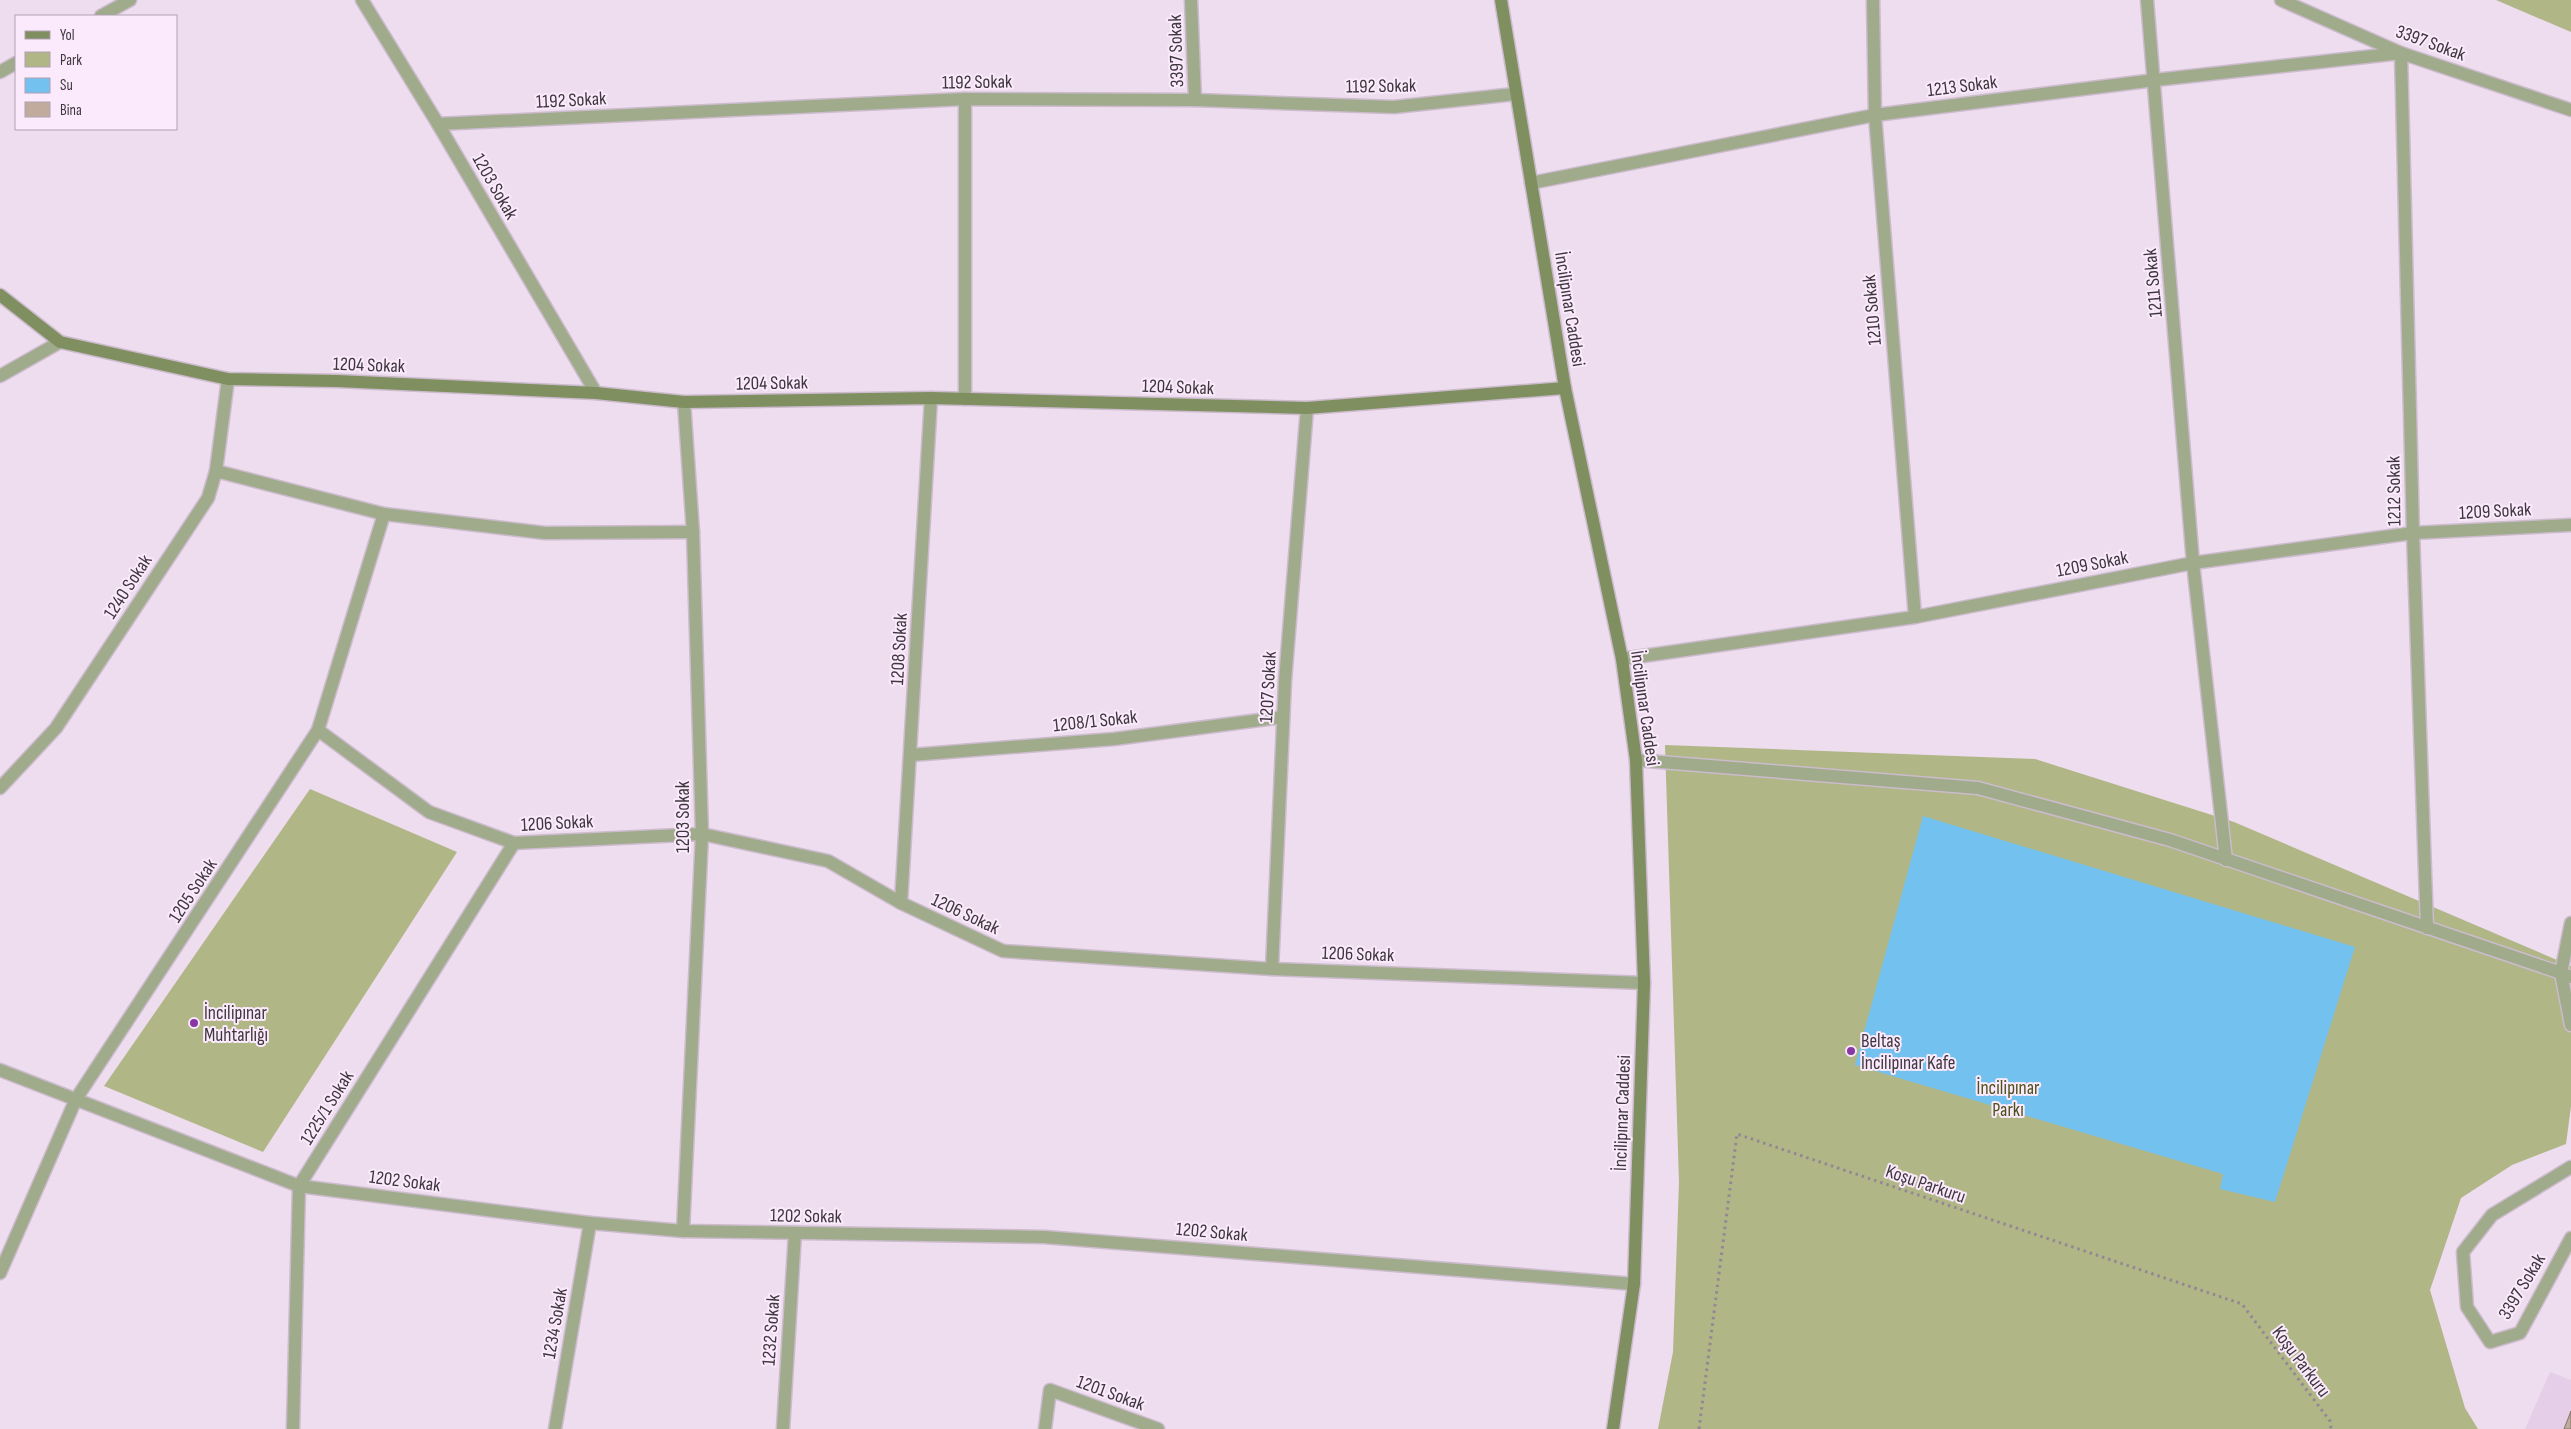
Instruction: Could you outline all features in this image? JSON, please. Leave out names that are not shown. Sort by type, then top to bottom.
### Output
[{"type":"street","points":[[103,15],[130,0]]},
{"type":"street","name":"1203 Sokak","points":[[362,0],[438,124],[596,393]]},
{"type":"street","name":"3397 Sokak","points":[[1191,0],[1195,100]]},
{"type":"street","name":"İncilipınar Caddesi","points":[[1501,0],[1565,388],[1622,659],[1636,760],[1644,984],[1634,1284],[1613,1429]]},
{"type":"street","name":"1210 Sokak","points":[[1873,0],[1875,115],[1915,617]]},
{"type":"street","name":"1211 Sokak","points":[[2147,0],[2193,563],[2226,860]]},
{"type":"street","name":"3397 Sokak","points":[[2281,0],[2401,53],[2571,110]]},
{"type":"street","name":"1213 Sokak","points":[[1531,183],[1875,115],[2154,80],[2401,53]]},
{"type":"street","name":"1212 Sokak","points":[[2401,53],[2413,533],[2427,928]]},
{"type":"street","points":[[0,72],[15,64]]},
{"type":"street","name":"1192 Sokak","points":[[438,124],[965,99],[1195,100],[1394,107],[1515,94]]},
{"type":"street","points":[[965,99],[965,399]]},
{"type":"street","name":"1204 Sokak","points":[[0,295],[60,342],[228,379],[337,381],[596,393],[684,402],[931,398],[1307,408],[1565,388]]},
{"type":"street","points":[[0,376],[60,342]]},
{"type":"street","name":"1240 Sokak","points":[[0,788],[56,728],[208,498],[216,470],[228,379]]},
{"type":"street","name":"1208 Sokak","points":[[901,903],[931,398]]},
{"type":"street","name":"1203 Sokak","points":[[683,1232],[702,834],[693,532],[684,402]]},
{"type":"street","name":"1207 Sokak","points":[[1272,969],[1283,717],[1307,408]]},
{"type":"street","points":[[216,470],[384,514],[545,533],[693,532]]},
{"type":"street","name":"1205 Sokak","points":[[0,1273],[76,1099],[318,730],[384,514]]},
{"type":"street","name":"1209 Sokak","points":[[1622,659],[1915,617],[2193,563],[2413,533],[2571,525]]},
{"type":"street","name":"1208/1 Sokak","points":[[911,755],[1114,738],[1283,717]]},
{"type":"street","name":"1206 Sokak","points":[[318,730],[429,812],[514,843],[702,834],[828,861],[901,903],[1003,951],[1272,969],[1644,984]]},
{"type":"street","points":[[1636,760],[1978,788],[2170,840],[2566,975]]},
{"type":"street","name":"1225/1 Sokak","points":[[298,1186],[514,843]]},
{"type":"street","points":[[2571,923],[2566,975],[2571,1025]]},
{"type":"street","name":"1202 Sokak","points":[[0,1070],[298,1186],[590,1223],[683,1232],[1044,1237],[1634,1284]]},
{"type":"street","name":"3397 Sokak","points":[[2571,1167],[2492,1214],[2463,1252],[2467,1307],[2490,1342],[2520,1333],[2571,1238]]},
{"type":"street","points":[[293,1429],[298,1186]]},
{"type":"street","name":"1234 Sokak","points":[[555,1429],[590,1223]]},
{"type":"street","name":"1232 Sokak","points":[[782,1429],[795,1233]]},
{"type":"street","name":"1201 Sokak","points":[[1044,1429],[1050,1390],[1158,1429]]},
{"type":"path","name":"Koşu Parkuru","points":[[1699,1429],[1737,1134],[2242,1304],[2330,1421],[2331,1429]]},
{"type":"shaded area","points":[[2550,1372],[2571,1380],[2571,1429],[2525,1429]]},
{"type":"green space","points":[[2496,0],[2571,0],[2571,32]]},
{"type":"green space","name":"İncilipınar Parkı","points":[[1665,745],[2035,759],[2234,822],[2571,966],[2571,1106],[2566,1144],[2512,1165],[2461,1198],[2430,1290],[2465,1408],[2478,1429],[1658,1429],[1673,1352],[1679,1182]]},
{"type":"green space","points":[[310,789],[457,852],[263,1152],[104,1086]]},
{"type":"water","points":[[1923,816],[2355,947],[2275,1202],[2220,1189],[2223,1174],[1855,1065]]},
{"type":"building","points":[[2571,1411],[2571,1429],[2564,1429]]},
{"type":"place","name":"İncilipınar Muhtarlığı","points":[[194,1023]]},
{"type":"place","name":"Beltaş İncilipınar Kafe","points":[[1851,1051]]}]
